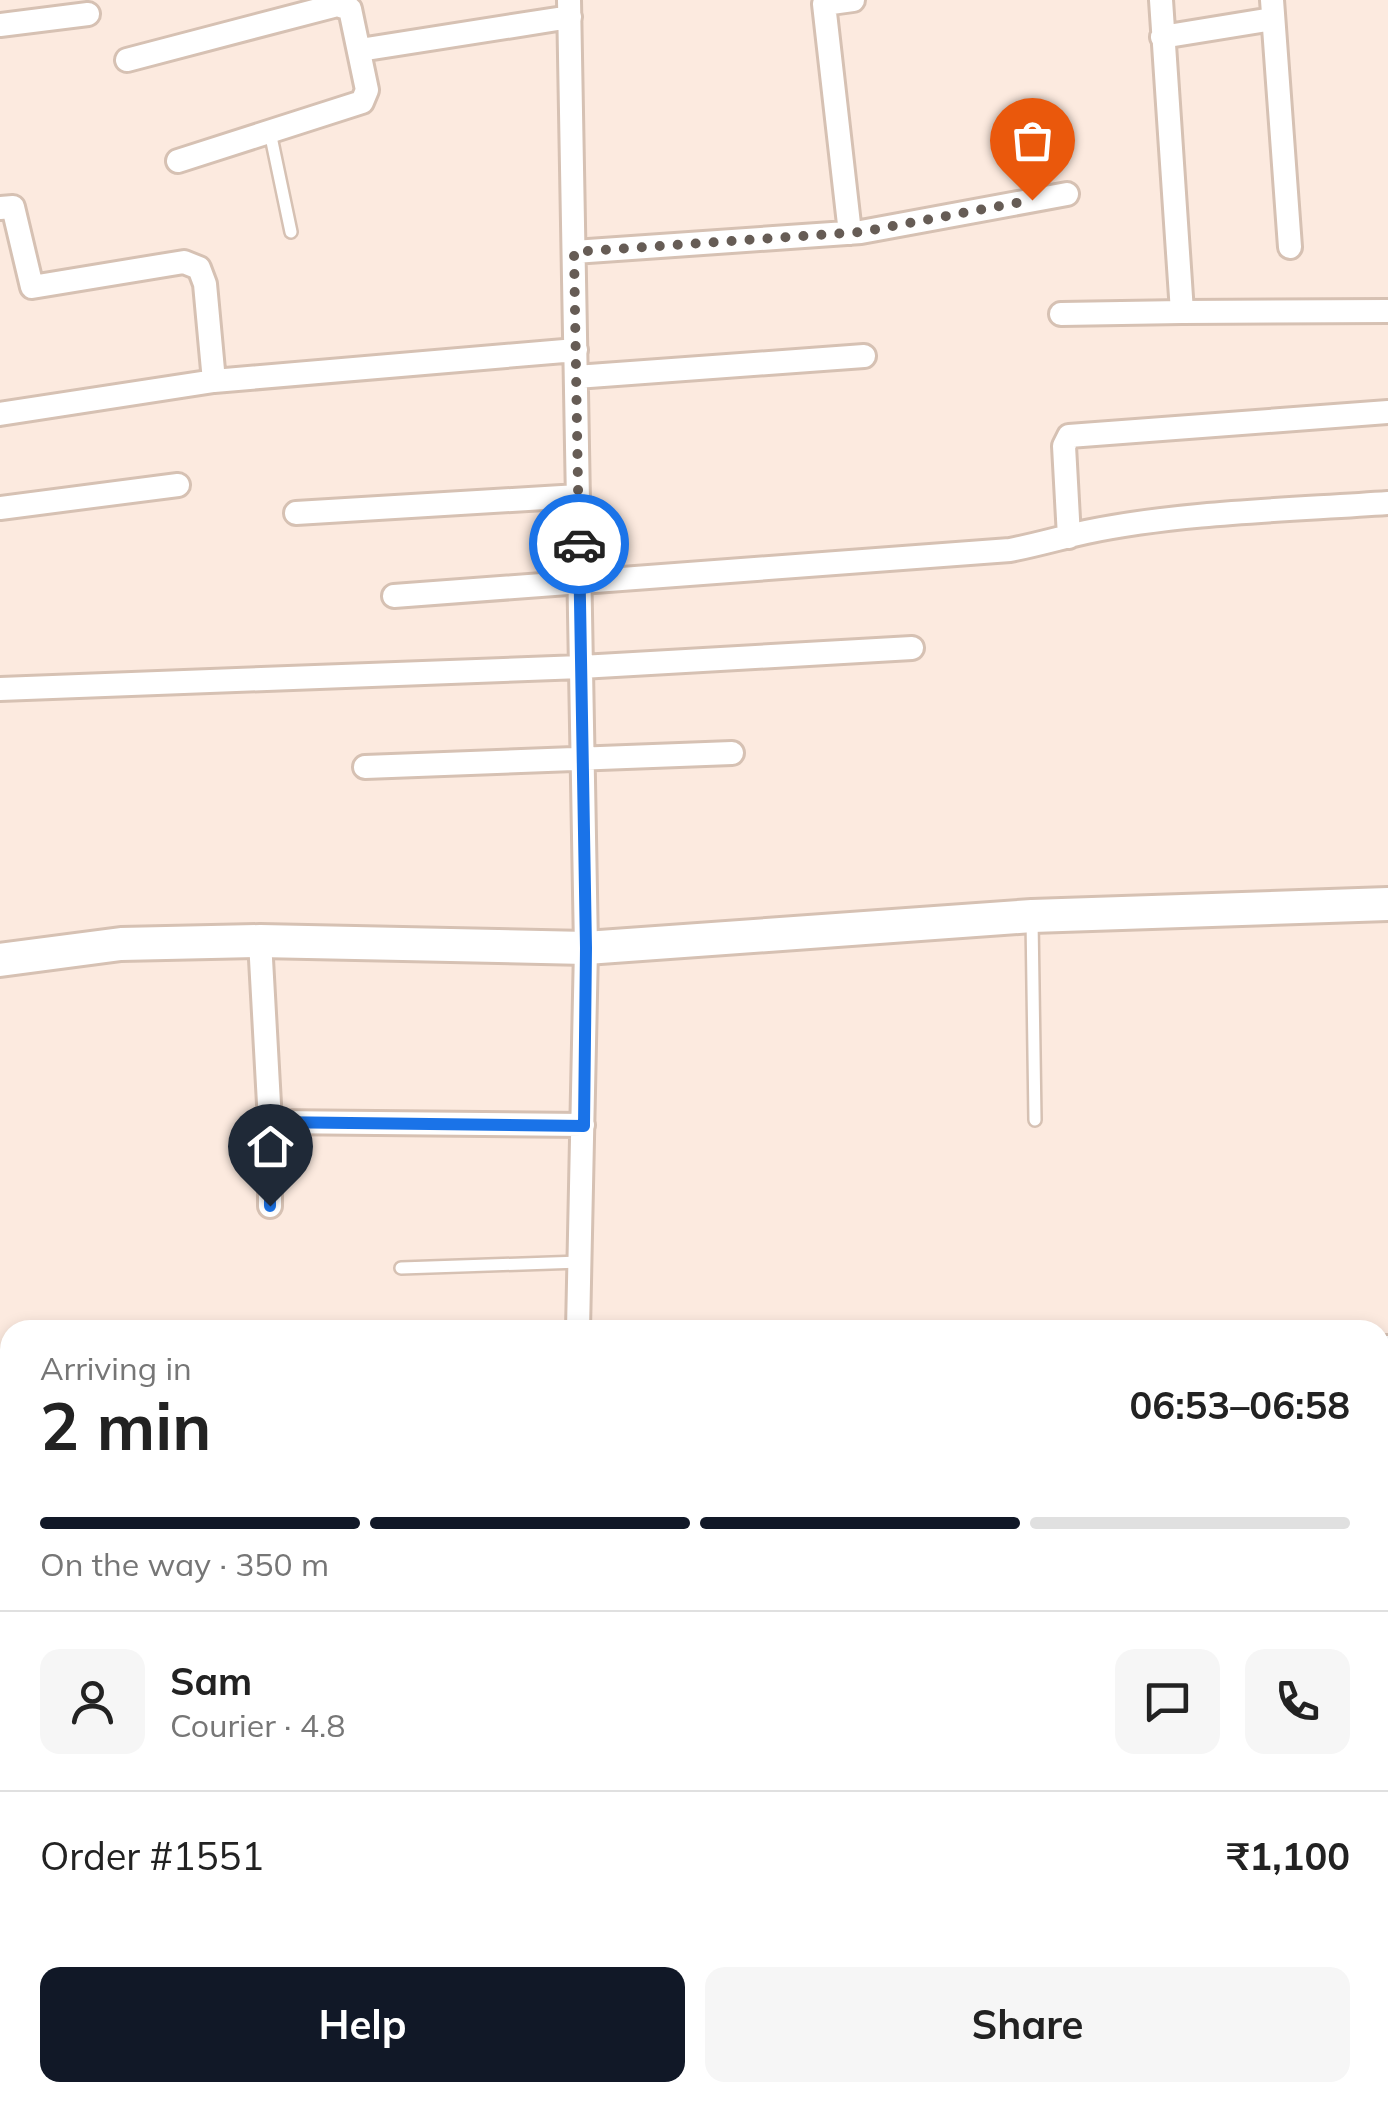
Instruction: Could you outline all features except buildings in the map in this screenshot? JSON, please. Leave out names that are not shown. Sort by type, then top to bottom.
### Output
[{"type":"main road","points":[[0,960],[121,944],[260,941],[586,948],[1032,916],[1388,904]]},
{"type":"street","points":[[850,232],[824,4],[853,0]]},
{"type":"street","points":[[1161,0],[1182,312]]},
{"type":"street","points":[[128,60],[290,8],[348,6],[352,14],[368,90],[362,102],[178,161]]},
{"type":"street","points":[[360,50],[570,9],[586,948],[578,1320]]},
{"type":"street","points":[[1162,37],[1272,10],[1290,247]]},
{"type":"street","points":[[0,26],[88,14]]},
{"type":"street","points":[[574,252],[850,232],[1066,194]]},
{"type":"street","points":[[0,208],[13,207],[32,288],[184,262],[199,268],[206,284],[214,381]]},
{"type":"street","points":[[1061,314],[1388,311]]},
{"type":"street","points":[[0,414],[214,381],[576,350]]},
{"type":"street","points":[[576,377],[864,356]]},
{"type":"street","points":[[1069,537],[1064,446],[1068,436],[1388,412]]},
{"type":"street","points":[[0,508],[178,485]]},
{"type":"street","points":[[296,513],[578,496]]},
{"type":"street","points":[[394,596],[1010,550],[1069,537],[1237,514],[1388,503]]},
{"type":"street","points":[[0,688],[581,667],[912,648]]},
{"type":"street","points":[[366,767],[732,754]]},
{"type":"street","points":[[260,941],[270,1122],[270,1206]]},
{"type":"street","points":[[270,1122],[584,1126]]},
{"type":"lane","points":[[270,132],[291,232]]},
{"type":"lane","points":[[1032,916],[1036,1120]]},
{"type":"lane","points":[[401,1268],[580,1262]]},
{"type":"way so far","points":[[579,544],[574,252],[861,232],[1032,200]]},
{"type":"route","points":[[270,1206],[270,1122],[584,1126],[586,948],[579,544]]}]
